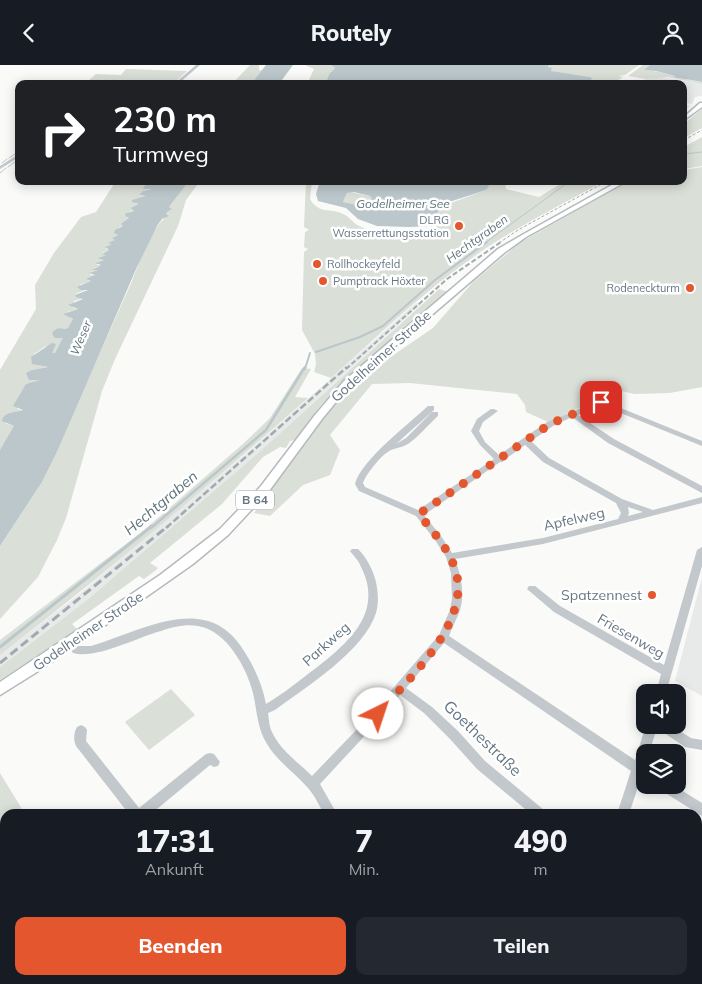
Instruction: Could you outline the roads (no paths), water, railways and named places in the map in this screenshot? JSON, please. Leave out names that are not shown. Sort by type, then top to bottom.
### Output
[{"type":"main road","points":[[687,116],[702,103]]},
{"type":"main road","name":"Godelheimer Straße","points":[[0,689],[70,644],[174,572],[234,523],[274,478],[326,406],[347,383],[500,251],[524,235],[617,185]]},
{"type":"street","points":[[180,80],[195,66]]},
{"type":"street","points":[[0,168],[15,158]]},
{"type":"street","points":[[419,514],[550,424],[601,402],[702,444]]},
{"type":"street","points":[[312,783],[400,689],[443,637],[455,610],[458,598],[456,573],[450,557],[438,538],[419,514],[362,489],[359,485],[359,481],[370,465],[433,411]]},
{"type":"street","points":[[494,411],[480,421],[475,431],[478,439],[500,460]]},
{"type":"street","points":[[572,415],[611,441],[702,490]]},
{"type":"street","points":[[526,441],[546,460],[619,501],[656,513]]},
{"type":"street","points":[[619,501],[625,513],[621,522]]},
{"type":"street","name":"Apfelweg","points":[[450,557],[502,549],[621,522],[702,501]]},
{"type":"street","points":[[664,684],[702,550]]},
{"type":"street","name":"Parkweg","points":[[262,710],[271,707],[353,642],[370,617],[374,593],[368,572],[361,557],[355,551]]},
{"type":"street","name":"Friesenweg","points":[[532,589],[557,609],[667,672]]},
{"type":"street","points":[[70,644],[77,650],[91,650],[176,622],[198,622],[211,625],[222,631],[236,645],[251,672],[262,710],[266,733],[275,746],[312,783],[328,809]]},
{"type":"street","points":[[443,637],[636,769]]},
{"type":"street","name":"Goethestraße","points":[[400,689],[428,710],[481,765],[534,809]]},
{"type":"street","points":[[81,730],[80,742],[133,809]]},
{"type":"street","points":[[675,734],[689,743],[702,745]]},
{"type":"street","points":[[147,809],[210,758],[214,762]]},
{"type":"street","points":[[625,809],[636,784]]},
{"type":"street","points":[[676,794],[700,809]]},
{"type":"water","points":[[266,65],[293,65],[282,80],[254,80]]},
{"type":"water","points":[[331,65],[549,65],[548,67],[552,68],[551,71],[592,78],[591,80],[327,80],[329,74],[335,68]]},
{"type":"water","points":[[650,65],[702,65],[702,82],[644,70]]},
{"type":"water","name":"Weser","points":[[145,185],[186,185],[169,207],[172,209],[166,213],[169,216],[162,219],[157,226],[137,267],[42,482],[0,546],[0,450],[14,426],[2,421],[3,418],[5,415],[23,410],[13,406],[26,384],[40,380],[29,380],[26,373],[48,367],[32,364],[31,357],[52,343],[56,344],[52,353],[55,353],[63,338],[55,338],[52,334],[57,329],[68,328],[73,319],[63,314],[78,309],[68,305],[83,299],[75,295],[88,290],[81,290],[77,287],[91,281],[86,279],[95,275],[89,273],[98,270],[92,270],[101,265],[95,263],[104,260],[98,258],[106,255],[102,254],[109,250],[105,247],[112,244],[108,243],[115,240],[112,238],[118,235],[114,233],[115,230],[123,226],[121,224],[129,218],[125,216],[126,213],[134,211],[131,208],[139,204],[132,202],[132,200],[146,196],[139,195],[143,191],[151,189],[143,189]]},
{"type":"water","name":"Godelheimer See","points":[[319,185],[489,186],[486,190],[443,204],[434,221],[430,223],[431,226],[377,226],[358,219],[346,208],[318,201],[316,194]],"holes":[[[354,192],[370,196],[372,199],[362,206],[343,202],[347,193]]]},
{"type":"waterway","name":"Hechtgraben","points":[[687,154],[702,152]]},
{"type":"waterway","points":[[9,158],[15,154]]},
{"type":"waterway","points":[[2,163],[7,159]]},
{"type":"waterway","points":[[8,167],[15,162]]},
{"type":"waterway","points":[[0,173],[6,168]]},
{"type":"waterway","name":"Hechtgraben","points":[[485,243],[565,185]]},
{"type":"waterway","name":"Hechtgraben","points":[[316,352],[360,337],[383,326],[435,280],[487,242]]},
{"type":"waterway","name":"Hechtgraben","points":[[305,369],[310,353]]},
{"type":"waterway","name":"Hechtgraben","points":[[151,528],[266,430],[305,367]]},
{"type":"waterway","name":"Hechtgraben","points":[[0,647],[152,526]]},
{"type":"railway","points":[[687,138],[702,130]]},
{"type":"railway","points":[[499,243],[518,230],[600,185]]},
{"type":"railway","points":[[346,369],[447,279],[501,242]]},
{"type":"railway","points":[[166,528],[347,367]]},
{"type":"railway","points":[[0,663],[168,526]]},
{"type":"place","name":"DLRG Wasserrettungsstation","points":[[459,226]]},
{"type":"place","name":"Rollhockeyfeld","points":[[317,264]]},
{"type":"place","name":"Pumptrack Höxter","points":[[323,281]]},
{"type":"place","name":"Rodeneckturm","points":[[690,288]]},
{"type":"place","name":"Spatzennest","points":[[652,595]]}]
